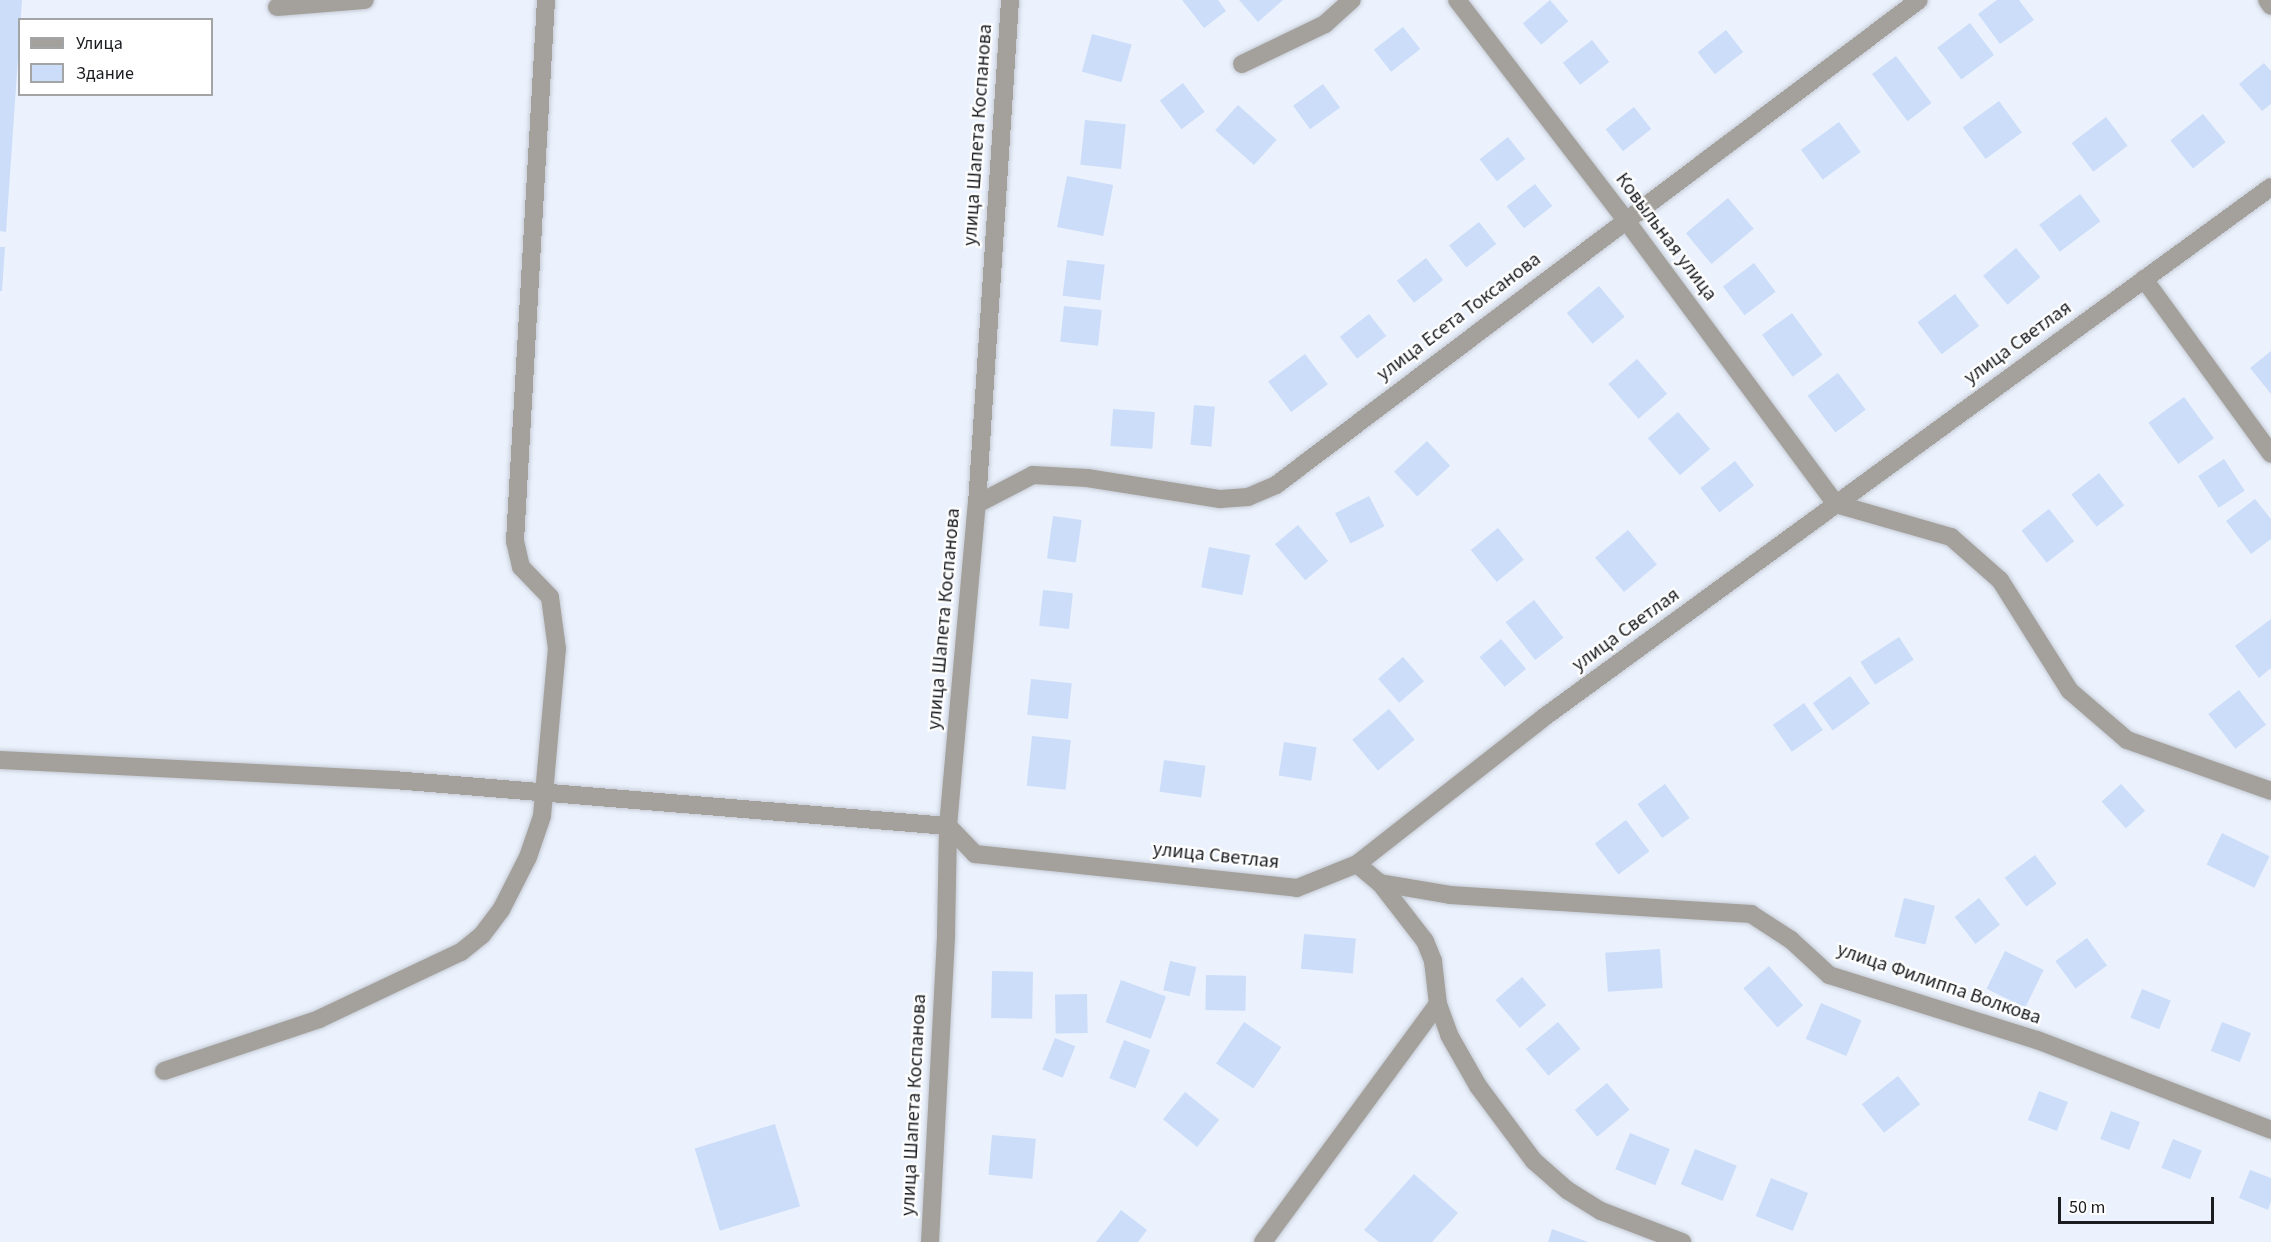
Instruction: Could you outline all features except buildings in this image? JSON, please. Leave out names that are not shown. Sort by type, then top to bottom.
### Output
[{"type":"street","points":[[277,7],[365,0]]},
{"type":"street","points":[[164,1071],[318,1019],[461,952],[482,935],[505,902],[528,857],[542,816],[557,649],[555,619],[550,597],[521,567],[515,541],[546,0]]},
{"type":"street","name":"улица Шапета Коспанова","points":[[930,1242],[948,826],[977,504],[1010,0]]},
{"type":"street","points":[[1242,64],[1325,24],[1352,0]]},
{"type":"street","name":"Ковыльная улица","points":[[1457,0],[1625,219],[1836,504]]},
{"type":"street","name":"улица Есета Токсанова","points":[[977,504],[1033,475],[1087,478],[1220,499],[1248,497],[1276,485],[1625,219],[1919,0]]},
{"type":"street","points":[[2266,0],[2271,6]]},
{"type":"street","name":"улица Светлая","points":[[948,826],[975,854],[1297,888],[1357,864],[1544,718],[2271,187]]},
{"type":"street","points":[[2144,279],[2271,454]]},
{"type":"street","points":[[1836,504],[1951,537],[2000,580],[2070,691],[2127,740],[2271,790]]},
{"type":"street","points":[[0,760],[394,780],[948,826]]},
{"type":"street","points":[[1357,864],[1380,883],[1425,941],[1433,961],[1438,1004],[1460,1057],[1534,1161],[1567,1190],[1601,1211],[1682,1242]]},
{"type":"street","name":"улица Филиппа Волкова","points":[[1380,883],[1450,895],[1751,914],[1791,940],[1828,975],[2037,1040],[2271,1130]]},
{"type":"street","points":[[1263,1242],[1438,1004]]}]
